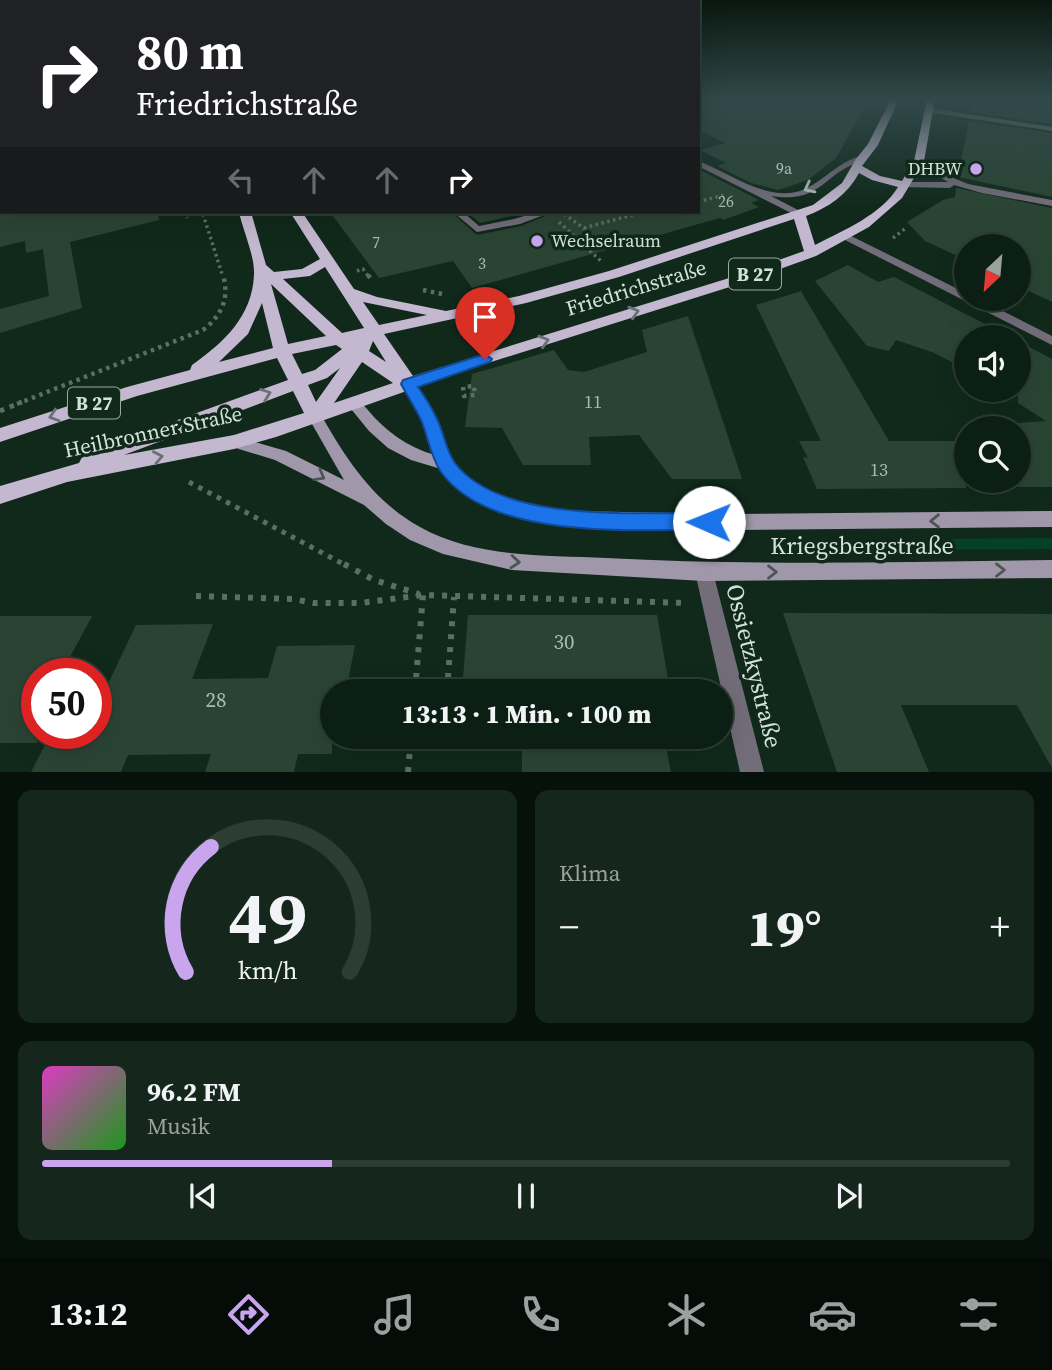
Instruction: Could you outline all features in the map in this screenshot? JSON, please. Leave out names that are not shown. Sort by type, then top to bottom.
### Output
[{"type":"main road","name":"Friedrichstraße","points":[[373,333],[456,315],[614,274],[817,208],[840,193],[878,135]]},
{"type":"main road","name":"Friedrichstraße","points":[[315,417],[811,253],[845,236],[880,212],[906,185],[919,161],[924,135]]},
{"type":"main road","points":[[859,163],[876,178],[906,185]]},
{"type":"main road","points":[[246,214],[265,274],[280,351],[315,417],[338,387],[350,347]]},
{"type":"main road","points":[[297,214],[409,384]]},
{"type":"main road","points":[[799,214],[811,253]]},
{"type":"main road","points":[[265,274],[305,273],[327,261]]},
{"type":"main road","points":[[265,274],[350,347],[409,384]]},
{"type":"main road","points":[[190,375],[231,344],[248,326],[265,274]]},
{"type":"main road","points":[[348,292],[392,305],[456,315]]},
{"type":"main road","points":[[67,474],[121,448],[321,374],[350,347],[373,333]]},
{"type":"main road","name":"B 27","points":[[280,351],[350,347]]},
{"type":"main road","points":[[280,351],[338,387],[374,429],[392,443],[414,457],[446,464]]},
{"type":"main road","name":"Heilbronner Straße","points":[[0,435],[190,375],[280,351]]},
{"type":"main road","name":"Kriegsbergstraße","points":[[409,384],[429,420],[446,464],[458,480],[482,495],[530,514],[567,519],[813,522],[1052,519]]},
{"type":"main road","name":"Kriegsbergstraße","points":[[315,417],[337,459],[368,500],[391,520],[423,538],[482,558],[512,562],[704,572],[1052,569]]},
{"type":"main road","name":"Heilbronner Straße","points":[[0,495],[67,474],[234,442],[315,417]]},
{"type":"main road","points":[[234,442],[279,455],[368,500]]},
{"type":"street","points":[[750,190],[787,195],[803,193],[846,161],[859,163]]},
{"type":"street","points":[[919,161],[939,176],[964,185],[1052,204]]},
{"type":"street","points":[[700,164],[799,214]]},
{"type":"street","points":[[906,185],[964,185]]},
{"type":"street","points":[[240,214],[265,274]]},
{"type":"street","points":[[460,214],[477,229],[551,215]]},
{"type":"street","points":[[845,236],[954,291]]},
{"type":"street","points":[[995,312],[1052,341]]},
{"type":"street","name":"Ossietzkystraße","points":[[704,572],[752,772]]},
{"type":"path","points":[[0,411],[144,352],[176,342],[204,330],[220,317],[227,288],[203,214]]},
{"type":"path","points":[[564,214],[585,228],[636,214]]},
{"type":"path","points":[[551,215],[614,274]]},
{"type":"path","points":[[893,238],[906,228]]},
{"type":"path","points":[[189,482],[374,580],[423,596]]},
{"type":"path","points":[[196,596],[360,603],[423,596],[697,603]]},
{"type":"path","points":[[416,679],[423,596]]},
{"type":"path","points":[[448,679],[454,597]]},
{"type":"path","points":[[408,772],[410,749]]},
{"type":"green space","points":[[1052,538],[1052,549],[793,550],[790,540]]},
{"type":"building","points":[[708,135],[849,135],[836,158],[808,180],[778,190],[751,183],[717,166],[726,163],[700,150],[725,143]]},
{"type":"building","points":[[966,135],[1052,135],[1052,197],[958,177]]},
{"type":"building","points":[[700,172],[759,200],[751,203],[759,207],[723,220],[720,218],[472,288],[453,261],[379,278],[331,214],[453,214],[477,235],[521,226],[550,214],[700,214]]},
{"type":"building","points":[[956,188],[1052,208],[1052,302],[1031,292],[1031,234],[954,234],[954,254],[925,241],[907,222],[943,200],[955,197]]},
{"type":"building","points":[[0,214],[158,214],[159,220],[70,242],[82,308],[0,333],[0,309],[49,296],[43,249],[26,253],[25,241],[0,247]]},
{"type":"building","points":[[469,214],[520,214],[480,223]]},
{"type":"building","points":[[848,265],[878,282],[894,277],[954,308],[954,312],[962,312],[987,325],[954,325],[954,363],[932,352],[896,340],[889,351],[867,346],[815,281]]},
{"type":"building","points":[[801,291],[889,441],[954,441],[954,488],[817,489],[803,457],[808,458],[799,441],[821,441],[756,305]]},
{"type":"building","points":[[688,316],[742,479],[672,479],[639,435],[589,437],[591,465],[523,465],[502,428],[465,427],[472,374],[554,350],[568,370],[584,372],[647,352],[642,330]]},
{"type":"building","points":[[1031,348],[1052,359],[1052,487],[1031,487],[1031,422],[1046,421],[1018,403],[1031,402]]},
{"type":"building","points":[[783,613],[1052,614],[1052,768],[1017,705],[901,705],[929,772],[837,772]]},
{"type":"building","points":[[468,615],[657,615],[668,679],[463,679]]},
{"type":"building","points":[[0,616],[92,616],[70,658],[21,658],[21,743],[0,743]]},
{"type":"building","points":[[213,624],[192,679],[268,678],[277,646],[355,645],[348,679],[320,679],[320,749],[332,749],[332,754],[298,754],[294,772],[205,772],[211,754],[128,755],[121,772],[31,772],[43,749],[112,749],[112,675],[136,625]]},
{"type":"building","points":[[522,749],[666,749],[671,772],[522,772]]},
{"type":"place","name":"DHBW","points":[[976,169]]},
{"type":"place","name":"Wechselraum","points":[[537,241]]},
{"type":"route","points":[[485,359],[409,384],[429,420],[446,464],[458,480],[482,495],[530,514],[567,519],[709,522]]}]
